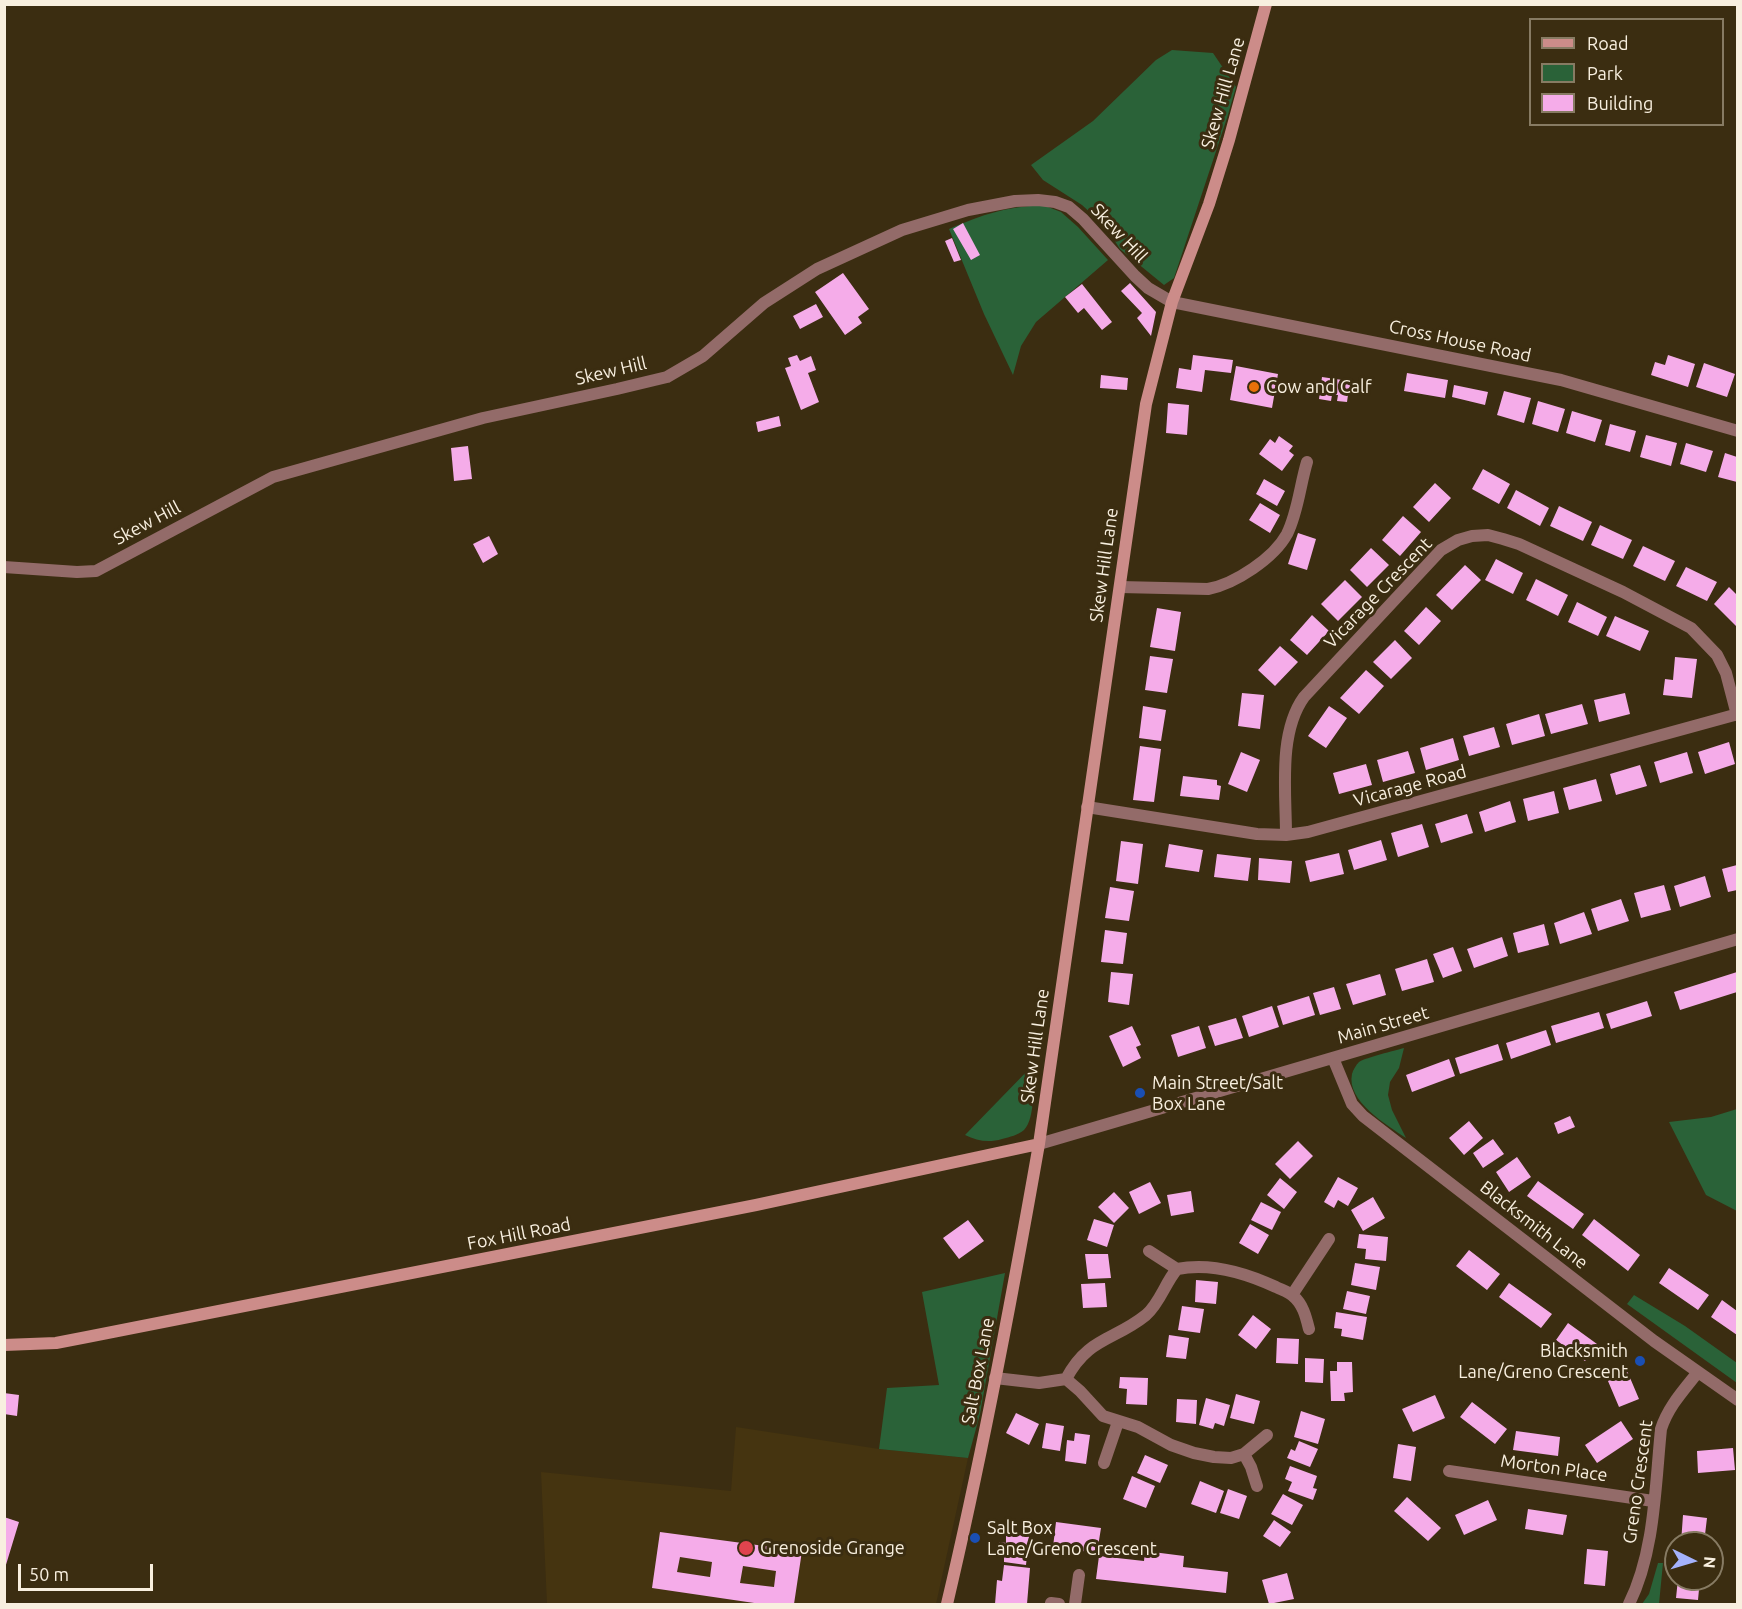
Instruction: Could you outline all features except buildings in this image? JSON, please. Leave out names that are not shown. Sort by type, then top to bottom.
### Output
[{"type":"street","name":"Skew Hill Lane","points":[[1039,1144],[1146,404],[1172,302],[1209,204],[1266,4]]},
{"type":"street","name":"Skew Hill","points":[[4,567],[77,572],[96,571],[273,477],[483,418],[667,377],[703,356],[764,303],[817,269],[902,230],[968,210],[1015,201],[1038,200],[1069,207],[1148,288],[1172,302]]},
{"type":"street","name":"Cross House Road","points":[[1172,302],[1561,380],[1737,431]]},
{"type":"street","points":[[1120,587],[1208,589],[1221,586],[1242,575],[1265,558],[1286,534],[1292,522],[1307,462]]},
{"type":"street","name":"Vicarage Crescent","points":[[1286,835],[1287,736],[1295,709],[1442,550],[1458,540],[1472,536],[1488,535],[1519,544],[1623,592],[1691,628],[1717,655],[1726,674],[1737,714]]},
{"type":"street","name":"Vicarage Road","points":[[1087,807],[1257,834],[1286,835],[1308,832],[1737,714]]},
{"type":"street","name":"Main Street","points":[[1039,1144],[1737,939]]},
{"type":"street","name":"Blacksmith Lane","points":[[1332,1058],[1352,1104],[1363,1116],[1737,1400]]},
{"type":"street","name":"Fox Hill Road","points":[[4,1345],[56,1343],[87,1337],[756,1205],[1039,1144]]},
{"type":"street","name":"Salt Box Lane","points":[[947,1605],[995,1377],[1039,1144]]},
{"type":"street","points":[[1292,1295],[1329,1239]]},
{"type":"street","points":[[1149,1251],[1177,1269]]},
{"type":"street","points":[[995,1377],[1039,1383],[1066,1379],[1081,1356],[1100,1341],[1148,1314],[1177,1269],[1189,1266],[1228,1270],[1249,1275],[1292,1295],[1301,1306],[1309,1329]]},
{"type":"street","name":"Greno Crescent","points":[[1629,1605],[1645,1563],[1661,1429],[1665,1415],[1698,1372]]},
{"type":"street","points":[[1066,1379],[1102,1416],[1138,1427],[1194,1453],[1222,1458],[1244,1454],[1267,1435]]},
{"type":"street","points":[[1104,1463],[1118,1422]]},
{"type":"street","points":[[1244,1454],[1257,1486]]},
{"type":"street","name":"Morton Place","points":[[1449,1471],[1653,1501]]},
{"type":"street","points":[[1075,1605],[1079,1575]]},
{"type":"shaded area","name":"Grenoside Grange","points":[[736,1427],[879,1449],[968,1458],[936,1604],[547,1604],[541,1472],[731,1491]]},
{"type":"green space","points":[[1172,50],[1213,53],[1236,87],[1174,278],[1164,285],[1120,249],[1105,226],[1082,205],[1043,180],[1031,165],[1093,121],[1156,60]]},
{"type":"green space","points":[[1043,205],[1061,212],[1108,260],[1036,322],[1021,346],[1013,375],[984,314],[949,229],[995,212]]},
{"type":"green space","points":[[1404,1048],[1399,1068],[1390,1082],[1388,1095],[1392,1110],[1406,1138],[1361,1103],[1352,1084],[1352,1072],[1359,1062]]},
{"type":"green space","points":[[1034,1064],[1032,1108],[1024,1130],[1014,1136],[992,1141],[979,1140],[965,1135]]},
{"type":"green space","points":[[1738,1109],[1737,1211],[1706,1195],[1669,1122],[1711,1117]]},
{"type":"green space","points":[[1005,1273],[980,1414],[968,1458],[879,1449],[887,1388],[939,1385],[922,1292]]},
{"type":"green space","points":[[1634,1295],[1685,1326],[1737,1363],[1737,1383],[1627,1304]]},
{"type":"green space","points":[[1658,1563],[1663,1563],[1659,1604],[1642,1604],[1649,1594]]},
{"type":"place","name":"Cow and Calf","points":[[1254,387]]},
{"type":"place","name":"Main Street/Salt Box Lane","points":[[1140,1093]]},
{"type":"place","name":"Blacksmith Lane/Greno Crescent","points":[[1640,1361]]},
{"type":"place","name":"Salt Box Lane/Greno Crescent","points":[[975,1538]]},
{"type":"place","name":"Grenoside Grange","points":[[746,1548]]}]
